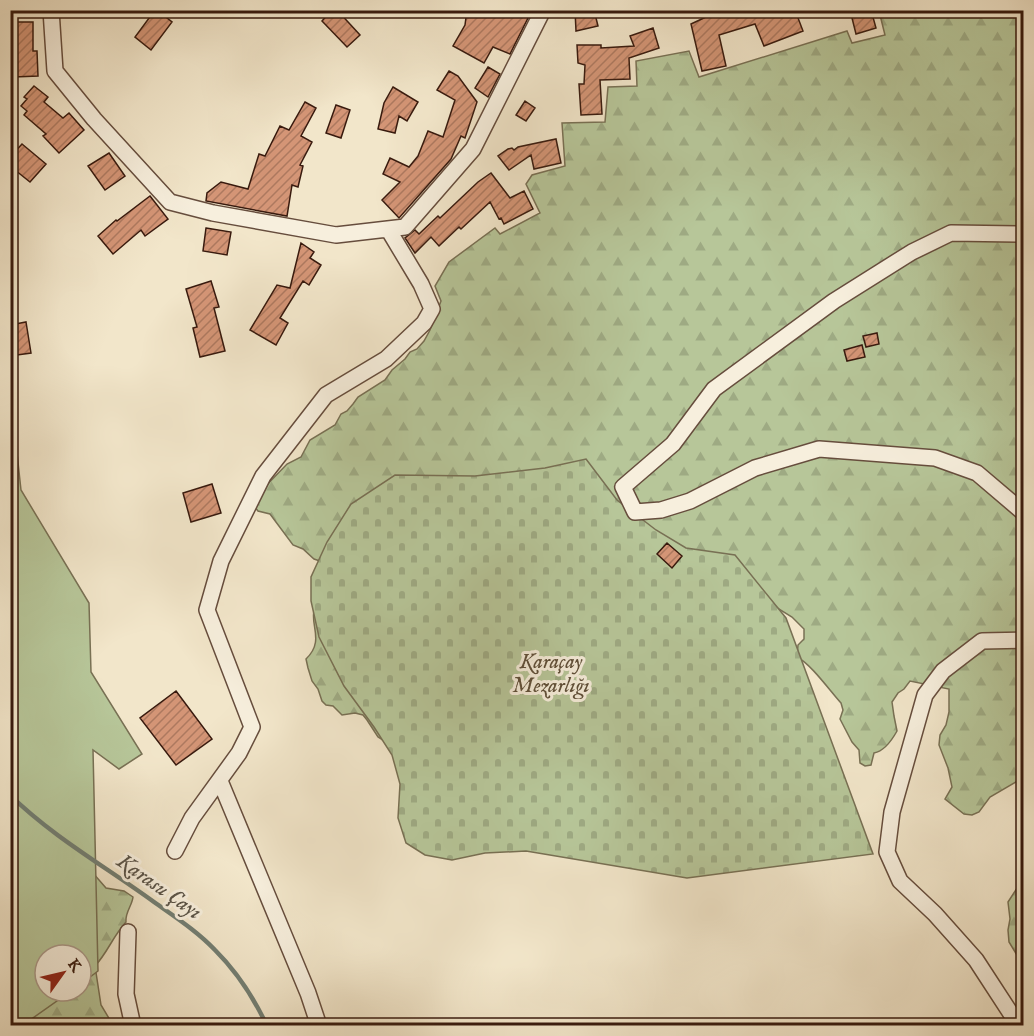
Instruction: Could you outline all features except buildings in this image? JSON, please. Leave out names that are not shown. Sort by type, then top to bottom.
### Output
[{"type":"street","points":[[51,10],[55,71],[94,119],[170,201],[213,213],[336,235],[405,227],[472,149],[543,10]]},
{"type":"street","points":[[175,851],[192,818],[239,753],[252,727],[207,610],[221,561],[263,476],[326,395],[386,359],[424,323],[432,309],[421,284],[388,229]]},
{"type":"street","points":[[1023,234],[951,233],[912,252],[834,301],[714,389],[673,444],[623,487],[635,512],[661,510],[690,501],[755,468],[819,449],[935,458],[977,473],[1023,513]]},
{"type":"street","points":[[1018,1026],[976,960],[935,914],[900,881],[887,852],[892,812],[925,694],[944,671],[982,641],[1023,640]]},
{"type":"street","points":[[220,780],[308,993],[319,1026]]},
{"type":"street","points":[[128,932],[126,994],[133,1026]]},
{"type":"green space","points":[[879,11],[1023,11],[1023,774],[1016,782],[990,797],[979,812],[972,815],[964,814],[945,799],[952,787],[939,745],[940,735],[946,725],[949,712],[949,689],[910,681],[892,702],[897,731],[885,748],[874,753],[871,765],[865,766],[860,763],[859,750],[840,719],[843,710],[841,703],[814,671],[797,657],[798,645],[804,639],[804,629],[792,617],[771,604],[389,744],[378,737],[363,715],[355,713],[342,715],[333,706],[326,705],[312,681],[306,659],[312,652],[316,638],[313,612],[320,561],[293,545],[270,514],[258,511],[254,506],[260,492],[287,464],[301,457],[310,440],[335,425],[341,414],[347,411],[358,397],[385,380],[410,352],[417,349],[424,341],[441,301],[435,286],[449,262],[495,228],[500,234],[540,213],[526,184],[532,175],[565,166],[562,123],[605,122],[608,87],[637,86],[636,61],[689,51],[699,77],[847,31],[852,43],[885,35]]},
{"type":"green space","points":[[11,415],[13,416],[21,490],[89,603],[91,672],[142,754],[119,769],[93,750],[98,971],[93,975],[93,943],[33,943],[33,1003],[54,1003],[23,1025],[10,1025]]},
{"type":"green space","name":"Karaçay Mezarlığı","points":[[586,459],[617,500],[656,530],[686,548],[735,555],[786,618],[873,854],[687,878],[526,851],[485,853],[452,860],[425,855],[406,843],[398,818],[400,784],[392,755],[344,686],[319,637],[311,601],[311,577],[327,542],[351,504],[395,475],[475,476],[545,468]]},
{"type":"green space","points":[[10,826],[93,873],[106,888],[124,891],[133,897],[126,922],[95,966],[101,1005],[113,1025],[11,1025]]},
{"type":"green space","points":[[1023,879],[1023,965],[1009,942],[1008,902]]},
{"type":"waterway","name":"Karasu Çayı","points":[[10,795],[44,825],[178,919],[208,943],[238,976],[267,1026]]}]
